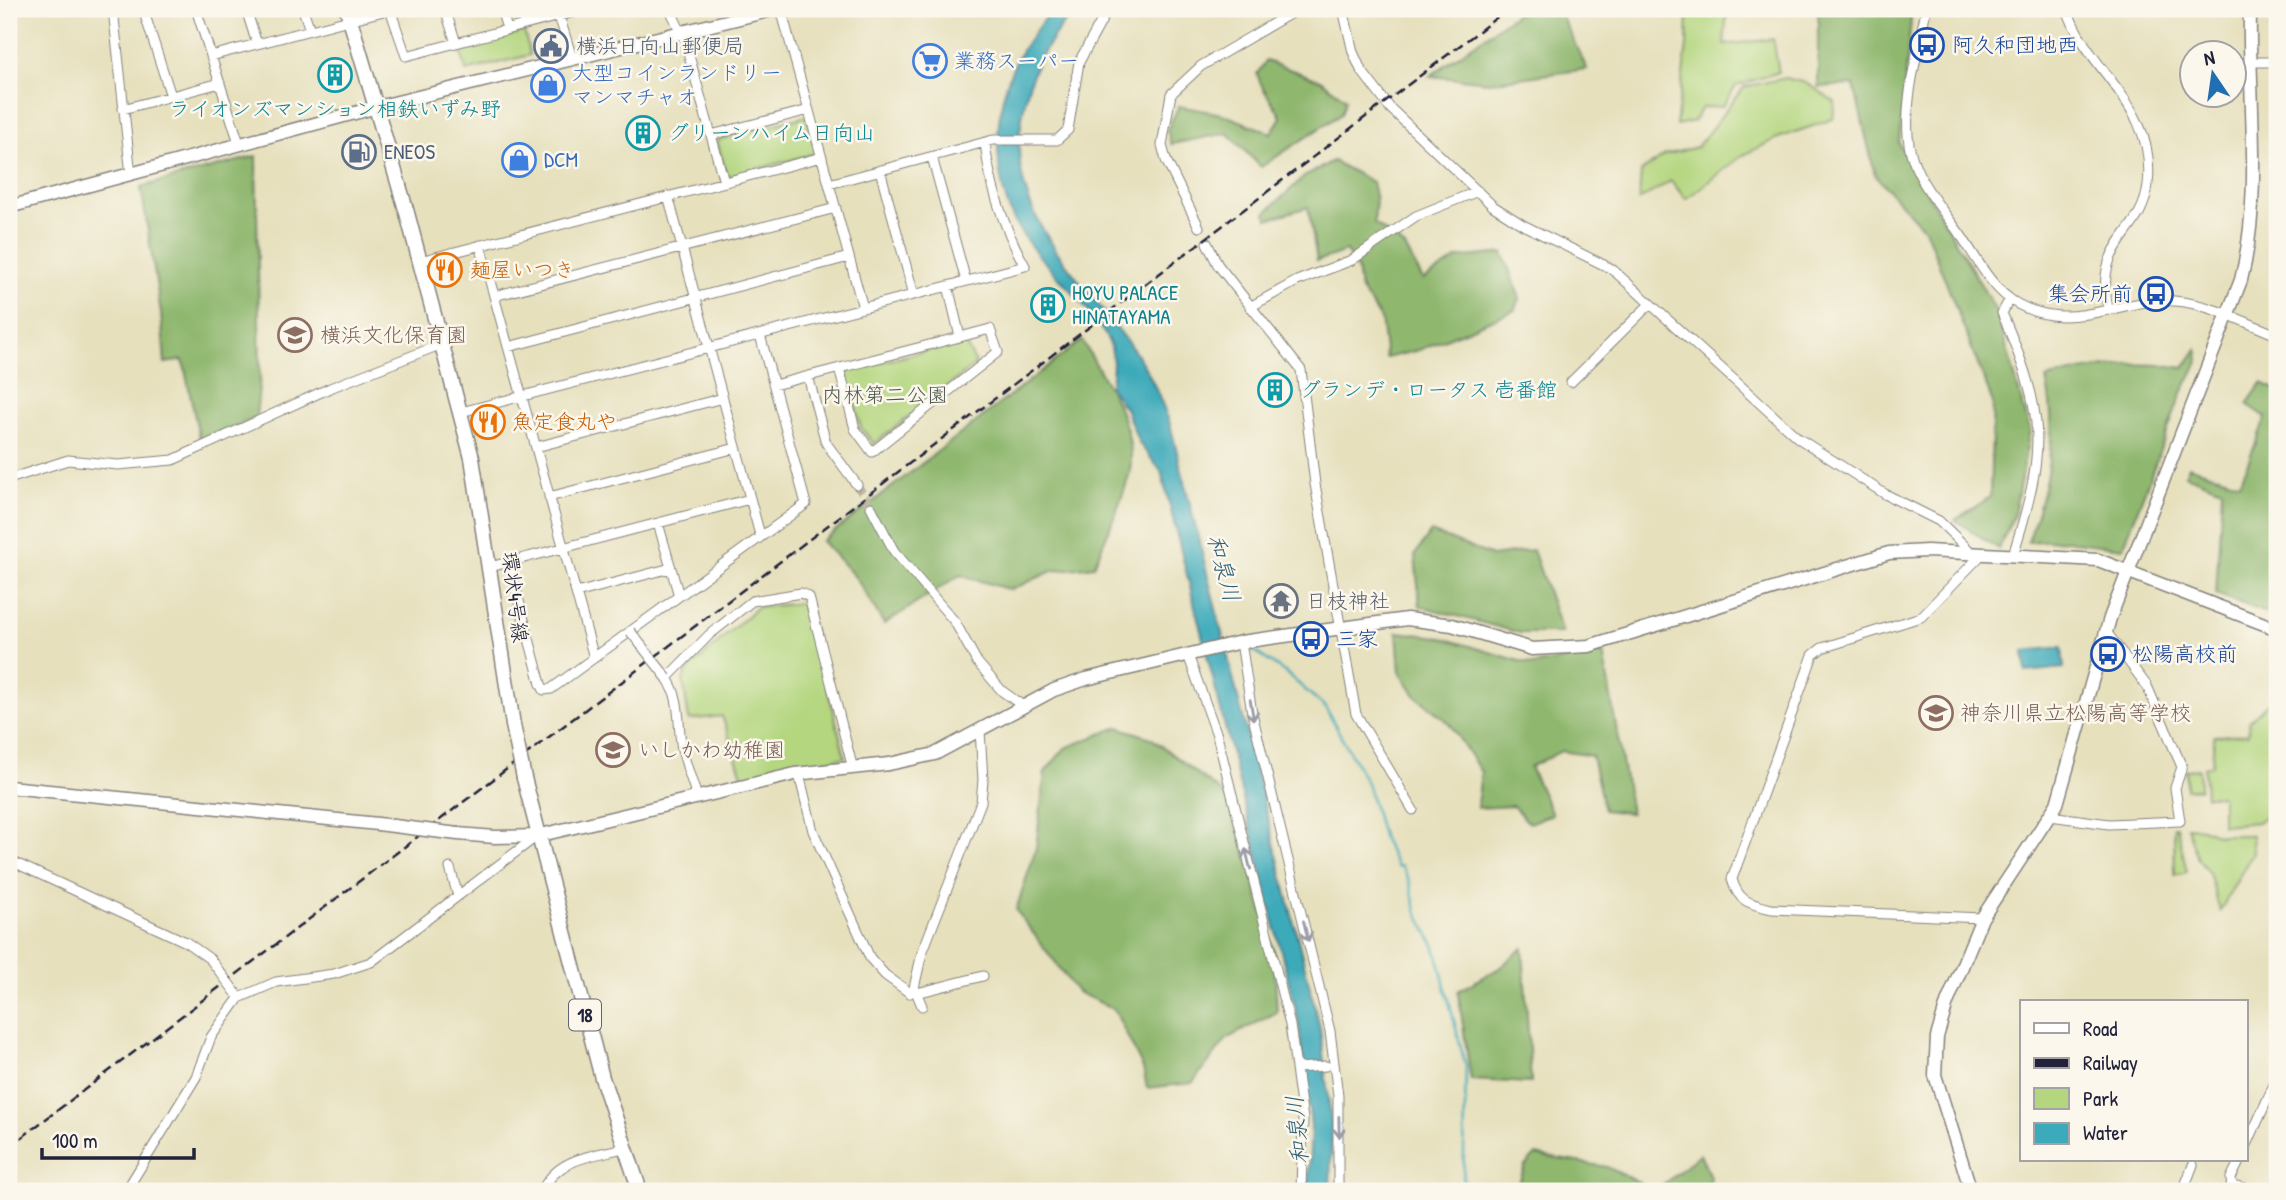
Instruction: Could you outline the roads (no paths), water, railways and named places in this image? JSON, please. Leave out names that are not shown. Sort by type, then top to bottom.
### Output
[{"type":"main road","name":"環状4号線","points":[[349,14],[461,412],[481,501],[513,726],[537,836],[598,1065],[640,1191]]},
{"type":"street","points":[[113,9],[131,175]]},
{"type":"street","points":[[144,9],[171,96]]},
{"type":"street","points":[[196,9],[239,143]]},
{"type":"street","points":[[246,9],[257,44]]},
{"type":"street","points":[[303,9],[310,30]]},
{"type":"street","points":[[211,56],[310,30],[349,14],[391,9],[406,56],[507,29],[558,12],[586,9]]},
{"type":"street","points":[[445,9],[456,43]]},
{"type":"street","points":[[500,9],[507,29]]},
{"type":"street","points":[[670,9],[685,41],[724,182]]},
{"type":"street","points":[[9,207],[377,107],[779,9],[863,308]]},
{"type":"street","points":[[829,184],[985,143],[1057,140],[1068,130],[1079,62],[1108,9]]},
{"type":"street","points":[[1199,227],[1166,160],[1162,145],[1171,94],[1201,65],[1298,9]]},
{"type":"street","points":[[1343,9],[1348,37],[1361,70],[1390,108],[1493,206],[1523,225],[1612,269],[1798,438],[1885,494],[1938,521],[1978,553]]},
{"type":"street","points":[[1926,9],[1910,109],[1910,150],[1931,196],[1982,267],[2010,299],[2047,315],[2072,317],[2172,300],[2191,303],[2277,335]]},
{"type":"street","points":[[2067,9],[2077,34],[2131,106],[2146,147],[2148,186],[2142,206],[2111,253],[2105,274],[2108,309]]},
{"type":"street","points":[[1971,1191],[1940,1097],[1934,1059],[1947,1003],[1982,918],[2057,804],[2073,757],[2106,633],[2228,316],[2250,246],[2253,205],[2250,9]]},
{"type":"street","points":[[558,12],[572,58]]},
{"type":"street","points":[[2250,62],[2277,62]]},
{"type":"street","points":[[123,109],[220,83]]},
{"type":"street","points":[[711,135],[809,110]]},
{"type":"street","points":[[461,412],[1025,266],[1004,229],[985,143]]},
{"type":"street","points":[[420,261],[822,157]]},
{"type":"street","points":[[932,157],[965,281]]},
{"type":"street","points":[[880,170],[914,295]]},
{"type":"street","points":[[1250,307],[1297,281],[1352,260],[1416,216],[1478,191]]},
{"type":"street","points":[[668,196],[760,536]]},
{"type":"street","points":[[494,296],[836,208]]},
{"type":"street","points":[[1207,243],[1219,265],[1250,307],[1286,348],[1301,370],[1315,484],[1339,629],[1362,728],[1413,810]]},
{"type":"street","points":[[480,245],[594,658]]},
{"type":"street","points":[[508,346],[849,257]]},
{"type":"street","points":[[948,286],[960,337]]},
{"type":"street","points":[[2010,299],[2002,313],[2032,391],[2039,436],[2033,488],[2013,555]]},
{"type":"street","points":[[1571,382],[1650,304]]},
{"type":"street","points":[[774,385],[839,368],[960,337],[990,329],[1000,356],[872,452],[855,429],[839,368]]},
{"type":"street","points":[[511,570],[544,690],[551,689],[806,504],[760,335]]},
{"type":"street","points":[[9,479],[68,460],[118,465],[173,460],[330,388],[442,344]]},
{"type":"street","points":[[808,376],[827,443],[857,485]]},
{"type":"street","points":[[536,447],[723,398]]},
{"type":"street","points":[[549,497],[736,448]]},
{"type":"street","points":[[490,567],[750,499]]},
{"type":"street","points":[[871,507],[894,551],[917,581],[955,622],[977,662],[1002,691],[1023,706]]},
{"type":"street","points":[[658,523],[679,596]]},
{"type":"street","points":[[9,788],[495,838],[537,836],[799,774],[852,769],[935,754],[1054,690],[1086,679],[1241,642],[1407,619],[1428,620],[1532,649],[1569,648],[1599,643],[1866,558],[1927,551],[2098,560],[2277,629]]},
{"type":"street","points":[[1978,553],[1922,617],[1822,648],[1814,655],[1732,879],[1736,894],[1746,903],[1772,909],[1982,918]]},
{"type":"street","points":[[576,593],[671,568]]},
{"type":"street","points":[[667,678],[709,635],[752,601],[801,593],[809,597],[852,769]]},
{"type":"street","points":[[630,631],[674,688],[681,722],[681,746],[697,797]]},
{"type":"street","points":[[2050,816],[2109,824],[2180,821],[2175,788],[2182,767],[2147,686],[2106,633]]},
{"type":"street","points":[[1241,642],[1252,713],[1330,1031],[1338,1096],[1338,1191]]},
{"type":"street","points":[[1188,655],[1217,735],[1302,1068],[1301,1191]]},
{"type":"street","points":[[922,1006],[915,990],[922,953],[981,802],[983,780],[980,730]]},
{"type":"street","points":[[799,774],[813,831],[870,958],[885,975],[910,993],[983,976]]},
{"type":"street","points":[[126,1191],[196,1077],[211,1037],[237,995],[276,982],[334,974],[371,962],[537,836]]},
{"type":"street","points":[[9,860],[186,942],[210,959],[237,995]]},
{"type":"street","points":[[450,868],[458,896]]},
{"type":"street","points":[[1302,1068],[1326,1066]]},
{"type":"street","points":[[2248,1143],[2277,1078]]},
{"type":"street","points":[[542,1191],[547,1179],[559,1167],[624,1148]]},
{"type":"street","points":[[2239,1162],[2231,1178],[2232,1188],[2259,1191]]},
{"type":"street","points":[[2183,1191],[2193,1165]]},
{"type":"water","points":[[1052,9],[1075,9],[1052,39],[1031,79],[1020,132],[1020,167],[1029,200],[1043,230],[1147,371],[1170,424],[1320,1028],[1332,1129],[1330,1191],[1308,1191],[1311,1126],[1298,1019],[1161,471],[1139,443],[1126,410],[1110,387],[1113,369],[1108,340],[1091,314],[1027,241],[1006,199],[998,151],[1002,102],[1018,57]]},
{"type":"water","points":[[2062,647],[2064,668],[2026,672],[2024,651]]},
{"type":"waterway","points":[[1251,649],[1286,673],[1325,707],[1367,783],[1383,839],[1397,866],[1402,867],[1409,880],[1416,910],[1435,947],[1466,1067],[1463,1191]]},
{"type":"tunnel","points":[[857,485],[871,507]]},
{"type":"railway","points":[[9,1147],[1508,9]]},
{"type":"place","name":"阿久和団地西","points":[[1927,45]]},
{"type":"place","name":"横浜日向山郵便局","points":[[551,46]]},
{"type":"place","name":"業務スーパー","points":[[930,61]]},
{"type":"place","name":"ライオンズマンション相鉄いずみ野","points":[[335,75]]},
{"type":"place","name":"大型コインランドリー マンマチャオ","points":[[548,85]]},
{"type":"place","name":"グリーンハイム日向山","points":[[643,133]]},
{"type":"place","name":"ENEOS","points":[[359,152]]},
{"type":"place","name":"DCM","points":[[519,160]]},
{"type":"place","name":"麺屋いつき","points":[[445,270]]},
{"type":"place","name":"集会所前","points":[[2156,294]]},
{"type":"place","name":"HOYU PALACE HINATAYAMA","points":[[1048,305]]},
{"type":"place","name":"横浜文化保育園","points":[[295,335]]},
{"type":"place","name":"グランデ・ロータス 壱番館","points":[[1275,390]]},
{"type":"place","name":"魚定食丸や","points":[[488,422]]},
{"type":"place","name":"日枝神社","points":[[1281,601]]},
{"type":"place","name":"三家","points":[[1311,639]]},
{"type":"place","name":"松陽高校前","points":[[2108,654]]},
{"type":"place","name":"神奈川県立松陽高等学校","points":[[1936,713]]},
{"type":"place","name":"いしかわ幼稚園","points":[[613,750]]},
{"type":"park label","name":"内林第二公園","points":[[885,395]]},
{"type":"water label","name":"和泉川","points":[[1224,568]]},
{"type":"water label","name":"和泉川","points":[[1297,1130]]}]
